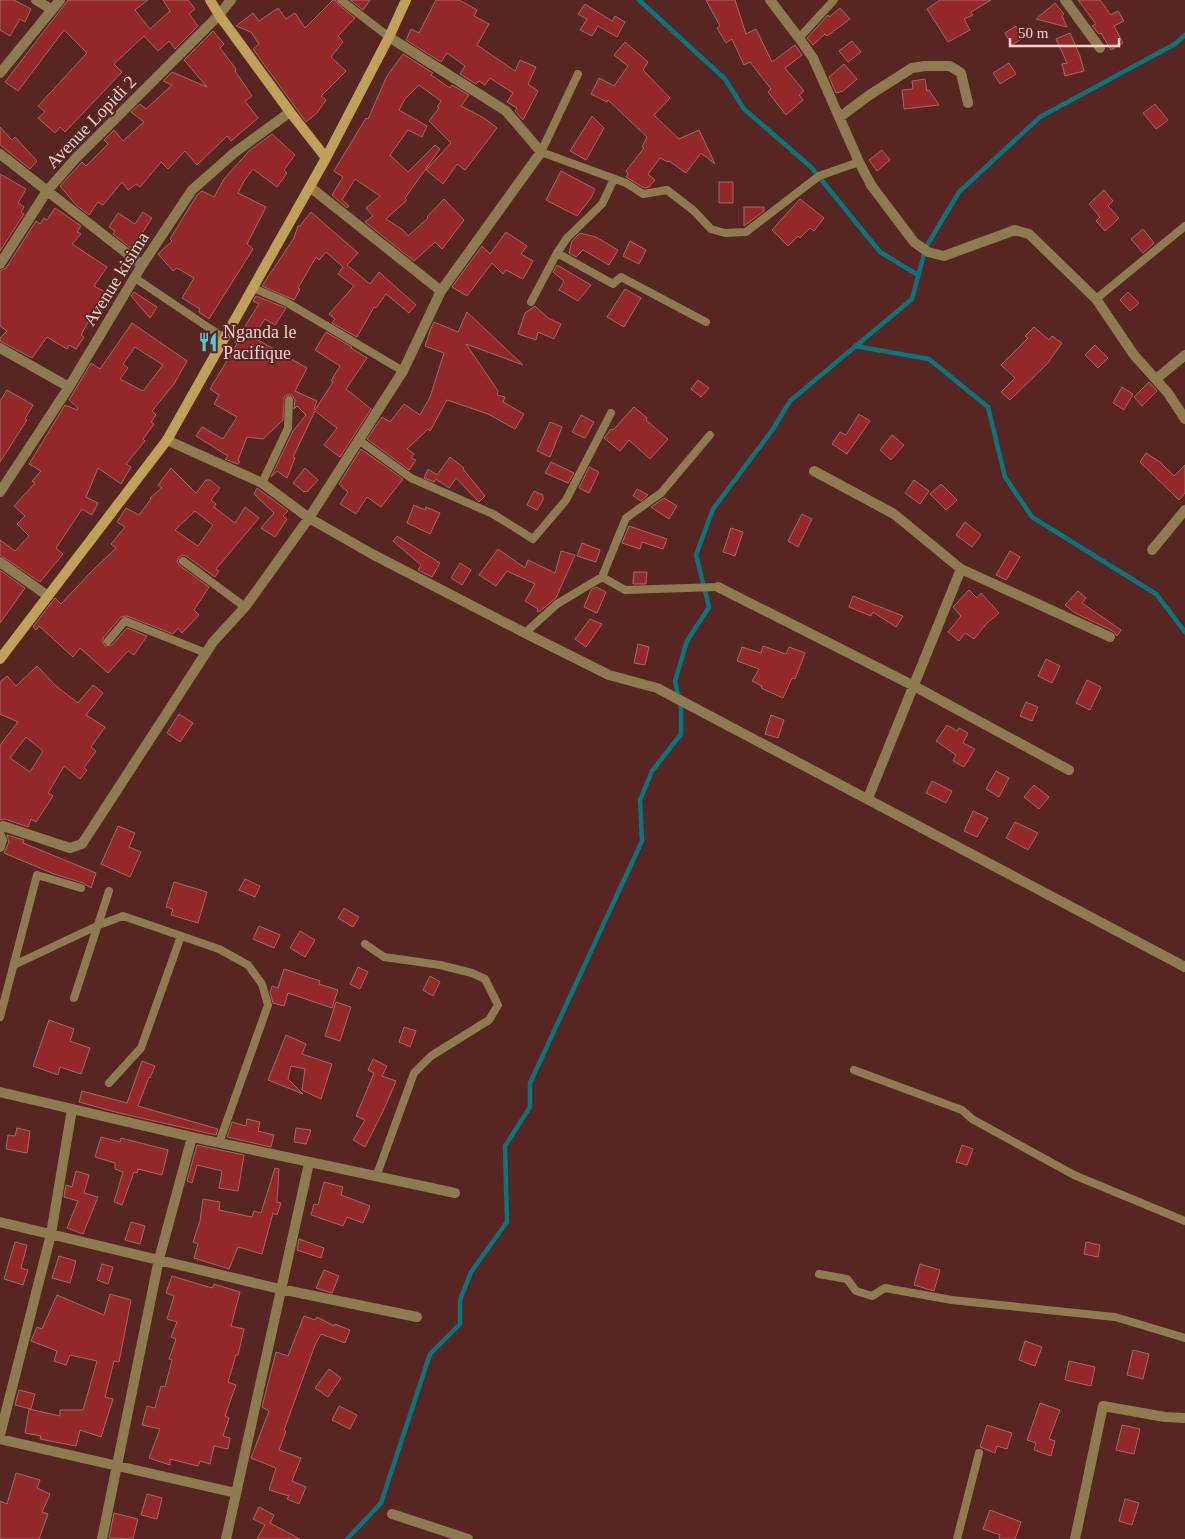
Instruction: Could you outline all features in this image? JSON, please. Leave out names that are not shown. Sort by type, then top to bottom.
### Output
[{"type":"street","points":[[36,0],[51,9]]},
{"type":"street","points":[[0,73],[60,0]]},
{"type":"street","points":[[210,0],[290,112],[326,158]]},
{"type":"street","name":"Avenue Lopidi 2","points":[[0,264],[47,191],[75,159],[219,15],[230,0]]},
{"type":"street","points":[[0,659],[167,440],[326,158],[389,37],[406,0]]},
{"type":"street","points":[[770,0],[813,58],[871,186],[914,242],[928,252],[944,256],[1015,230],[1028,234],[1096,299],[1134,355],[1168,392],[1185,419]]},
{"type":"street","points":[[1064,0],[1100,48]]},
{"type":"street","points":[[0,830],[3,826],[70,848],[82,844],[213,642],[245,607],[310,518],[403,372],[441,290],[541,152],[506,112],[389,37]]},
{"type":"street","points":[[840,117],[868,96],[912,68],[925,66],[950,66],[961,73],[968,103]]},
{"type":"street","name":"Avenue kisima","points":[[0,492],[69,387],[134,278],[192,190],[234,153],[290,112]]},
{"type":"street","points":[[0,154],[142,266]]},
{"type":"street","points":[[310,187],[441,290]]},
{"type":"street","points":[[0,348],[69,387]]},
{"type":"street","points":[[1156,379],[1185,355]]},
{"type":"street","points":[[167,440],[262,483],[310,518],[372,554],[609,675],[657,688],[1185,967]]},
{"type":"street","points":[[814,471],[894,514],[962,569],[1110,637]]},
{"type":"street","points":[[1152,550],[1185,510]]},
{"type":"street","points":[[0,562],[48,596]]},
{"type":"street","points":[[868,798],[962,569]]},
{"type":"street","points":[[718,587],[914,686],[1068,770]]},
{"type":"street","points":[[0,836],[2,840],[0,847]]},
{"type":"street","points":[[0,1092],[219,1143],[455,1193]]},
{"type":"street","points":[[72,1109],[51,1234],[0,1437],[117,1467],[236,1493]]},
{"type":"street","points":[[102,1539],[159,1260],[192,1137]]},
{"type":"street","points":[[226,1539],[309,1162]]},
{"type":"street","points":[[0,1222],[280,1290],[417,1317]]},
{"type":"street","points":[[1074,1539],[1103,1406],[1165,1417],[1185,1418]]},
{"type":"street","points":[[392,1514],[468,1539]]},
{"type":"lane","points":[[341,0],[389,37]]},
{"type":"lane","points":[[800,38],[834,0]]},
{"type":"lane","points":[[578,74],[541,152],[626,183],[643,194],[667,190],[693,210],[712,229],[725,233],[746,232],[819,176],[859,162]]},
{"type":"lane","points":[[531,302],[567,238],[602,204],[614,179]]},
{"type":"lane","points":[[1096,299],[1185,226]]},
{"type":"lane","points":[[558,253],[613,284],[621,277],[706,322]]},
{"type":"lane","points":[[134,278],[224,338]]},
{"type":"lane","points":[[253,288],[286,302],[403,372]]},
{"type":"lane","points":[[262,483],[288,428],[289,400]]},
{"type":"lane","points":[[360,441],[410,478],[493,514],[533,538],[566,500],[611,414]]},
{"type":"lane","points":[[525,633],[557,604],[602,577],[626,518],[661,493],[710,435]]},
{"type":"lane","points":[[183,561],[245,607]]},
{"type":"lane","points":[[602,577],[625,590],[718,587]]},
{"type":"lane","points":[[108,641],[125,621],[206,653]]},
{"type":"lane","points":[[0,1017],[37,875],[81,888]]},
{"type":"lane","points":[[74,998],[109,891]]},
{"type":"lane","points":[[14,965],[99,925],[123,916],[219,949],[248,965],[262,984],[268,1005],[219,1143]]},
{"type":"lane","points":[[109,1083],[141,1048],[181,936]]},
{"type":"lane","points":[[365,944],[384,957],[440,965],[472,973],[485,979],[498,1005],[489,1020],[431,1056],[414,1073],[376,1177]]},
{"type":"lane","points":[[854,1070],[962,1110],[972,1119],[1074,1175],[1185,1221]]},
{"type":"lane","points":[[818,1274],[846,1279],[856,1291],[872,1296],[885,1288],[952,1300],[1115,1317],[1185,1338]]},
{"type":"lane","points":[[957,1539],[979,1453]]},
{"type":"building","points":[[0,0],[14,0],[31,9],[25,22],[20,19],[10,36],[0,30]]},
{"type":"building","points":[[68,0],[148,0],[135,10],[150,29],[170,11],[163,0],[188,0],[195,9],[189,14],[198,26],[175,49],[169,41],[158,51],[144,36],[114,64],[122,72],[65,132],[60,127],[55,133],[38,118],[45,112],[38,106],[87,53],[64,30],[18,91],[5,82]]},
{"type":"building","points":[[333,0],[355,18],[338,36],[343,42],[331,57],[346,71],[321,96],[326,100],[317,113],[306,122],[253,49],[259,44],[251,32],[236,26],[253,13],[259,21],[278,8],[286,19],[295,13],[305,28]]},
{"type":"building","points":[[350,0],[370,0],[363,10]]},
{"type":"building","points":[[436,0],[459,0],[477,10],[474,16],[489,24],[477,45],[515,71],[520,60],[536,67],[528,84],[538,91],[523,120],[515,111],[517,108],[507,102],[513,93],[490,78],[485,85],[479,81],[476,84],[460,74],[465,66],[447,53],[441,62],[406,40],[411,29],[419,33]]},
{"type":"building","points":[[706,0],[735,0],[746,34],[756,29],[772,62],[795,45],[802,55],[785,68],[804,91],[799,95],[803,100],[786,115],[768,92],[771,89],[750,62],[744,65],[732,39],[726,43],[717,28],[720,26]]},
{"type":"building","points":[[940,0],[991,0],[971,12],[973,15],[964,19],[970,30],[948,42],[927,9]]},
{"type":"building","points":[[1078,0],[1100,0],[1111,15],[1118,11],[1124,21],[1114,26],[1123,43],[1111,50],[1101,33],[1099,34],[1092,26],[1096,24]]},
{"type":"building","points":[[1055,3],[1064,14],[1062,16],[1067,27],[1036,19]]},
{"type":"building","points":[[585,4],[612,21],[615,16],[625,22],[617,37],[598,26],[592,36],[580,30],[587,19],[578,14]]},
{"type":"building","points":[[840,8],[850,19],[827,36],[825,34],[813,45],[807,38],[828,15],[829,17]]},
{"type":"building","points":[[1016,26],[1024,37],[1012,45],[1005,33]]},
{"type":"building","points":[[213,31],[224,44],[220,48],[236,69],[235,71],[252,96],[245,101],[258,118],[231,141],[227,136],[197,165],[185,151],[168,169],[161,162],[140,187],[136,184],[128,190],[122,182],[103,205],[98,202],[89,215],[76,205],[60,186],[82,162],[86,166],[108,144],[104,140],[114,130],[123,141],[144,122],[131,112],[140,104],[146,109],[172,85],[163,81],[172,72],[207,87],[184,60]]},
{"type":"building","points":[[1070,33],[1084,71],[1065,76],[1062,64],[1067,63],[1056,39]]},
{"type":"building","points":[[852,41],[861,52],[848,62],[839,51]]},
{"type":"building","points":[[625,42],[648,62],[643,70],[670,98],[654,115],[679,139],[699,130],[715,164],[701,153],[686,173],[669,161],[660,158],[648,174],[655,180],[649,187],[644,188],[626,177],[628,174],[626,171],[644,148],[642,147],[647,137],[608,100],[607,102],[591,94],[599,78],[614,86],[628,66],[614,55]]},
{"type":"building","points":[[403,54],[433,73],[431,75],[450,88],[452,85],[469,95],[461,106],[484,118],[497,128],[465,170],[457,164],[443,184],[426,170],[451,143],[429,121],[439,108],[437,107],[441,101],[419,85],[405,99],[399,110],[427,126],[422,137],[408,130],[390,155],[408,172],[435,145],[440,149],[405,198],[407,200],[386,219],[403,230],[408,236],[428,218],[444,199],[464,220],[442,249],[435,242],[414,261],[365,222],[373,216],[366,208],[380,196],[355,179],[342,200],[349,206],[347,208],[332,195],[343,177],[334,171],[366,118],[368,119],[387,76]]},
{"type":"building","points":[[1009,63],[1016,74],[1000,84],[993,73]]},
{"type":"building","points":[[844,64],[857,79],[843,91],[836,93],[829,77]]},
{"type":"building","points":[[925,79],[927,91],[929,90],[939,105],[904,109],[902,90],[913,89],[912,81]]},
{"type":"building","points":[[1155,104],[1168,120],[1156,129],[1143,113]]},
{"type":"building","points":[[592,116],[604,128],[586,160],[570,151]]},
{"type":"building","points":[[0,127],[12,140],[15,137],[37,161],[30,169],[0,145]]},
{"type":"building","points":[[272,134],[295,155],[284,170],[287,173],[277,187],[253,169],[244,181],[238,193],[266,207],[247,244],[253,249],[209,319],[199,312],[200,309],[182,298],[194,278],[177,268],[173,271],[158,254],[172,241],[170,239],[197,195],[202,191],[214,197],[224,179],[249,151]]},
{"type":"building","points":[[882,150],[890,160],[877,171],[869,160]]},
{"type":"building","points":[[561,171],[595,189],[591,198],[577,216],[546,200]]},
{"type":"building","points":[[0,174],[26,189],[18,203],[24,207],[21,212],[24,214],[0,251]]},
{"type":"building","points":[[719,182],[733,182],[733,203],[719,203]]},
{"type":"building","points":[[1104,190],[1113,201],[1108,206],[1119,218],[1105,231],[1096,221],[1100,217],[1089,204]]},
{"type":"building","points":[[800,199],[824,218],[814,231],[810,228],[788,246],[772,230]]},
{"type":"building","points":[[744,207],[764,207],[764,211],[744,226]]},
{"type":"building","points":[[55,208],[81,226],[77,232],[81,234],[72,244],[107,267],[94,286],[105,292],[81,335],[84,337],[76,349],[69,345],[67,349],[47,337],[32,358],[0,341],[0,338],[7,331],[0,326],[0,271],[6,268],[36,221],[40,224],[44,218],[47,220]]},
{"type":"building","points":[[143,212],[152,218],[132,249],[113,234],[115,231],[109,227],[118,213],[135,224]]},
{"type":"building","points":[[311,212],[358,253],[347,265],[370,284],[379,272],[416,305],[409,313],[386,294],[376,308],[374,307],[357,337],[332,323],[335,319],[329,314],[354,286],[338,274],[343,267],[326,252],[319,260],[316,257],[298,288],[300,289],[294,300],[262,286],[294,238],[298,226]]},
{"type":"building","points":[[1143,229],[1154,243],[1143,253],[1131,239]]},
{"type":"building","points":[[506,232],[527,246],[521,254],[533,261],[523,279],[506,270],[503,274],[492,263],[467,296],[452,287],[482,246],[490,254]]},
{"type":"building","points":[[580,233],[596,237],[618,250],[609,265],[583,250],[576,257],[569,253],[572,241]]},
{"type":"building","points":[[630,241],[646,250],[639,264],[623,256]]},
{"type":"building","points":[[557,265],[591,285],[578,301],[559,290],[564,281],[553,272]]},
{"type":"building","points":[[625,289],[641,298],[624,327],[607,317]]},
{"type":"building","points":[[134,292],[157,307],[150,318],[131,296]]},
{"type":"building","points":[[1128,292],[1139,303],[1130,311],[1120,300]]},
{"type":"building","points":[[256,296],[286,308],[275,325],[265,319],[253,337],[307,368],[295,391],[317,401],[315,410],[333,382],[331,381],[340,366],[315,350],[326,332],[367,358],[346,389],[371,409],[340,457],[324,445],[337,428],[315,411],[293,457],[295,458],[287,478],[277,471],[271,477],[293,431],[306,415],[297,406],[294,409],[295,400],[292,395],[284,397],[283,420],[263,439],[247,437],[238,460],[240,462],[237,464],[225,459],[228,456],[196,436],[202,427],[223,439],[237,417],[214,404],[219,395],[210,389],[237,344],[235,342],[259,304],[253,301]]},
{"type":"building","points":[[535,306],[548,318],[561,324],[554,339],[538,332],[536,340],[518,334],[525,313]]},
{"type":"building","points":[[467,312],[523,365],[466,344],[498,391],[497,395],[505,397],[503,402],[524,414],[515,429],[488,414],[447,400],[430,431],[428,429],[407,449],[414,454],[411,458],[416,460],[409,470],[367,439],[382,417],[390,422],[404,404],[420,415],[430,397],[444,353],[425,346],[431,328],[434,322],[458,332]]},
{"type":"building","points":[[132,323],[187,361],[174,384],[152,411],[156,415],[151,422],[154,424],[143,439],[145,441],[126,464],[131,467],[121,484],[98,468],[86,497],[98,503],[92,515],[82,509],[56,548],[63,554],[40,582],[0,555],[0,540],[15,551],[29,536],[17,524],[25,516],[14,506],[35,483],[32,481],[41,471],[29,464],[65,405],[77,410],[78,408],[69,400],[91,363],[100,369]],"holes":[[[135,347],[163,365],[143,391],[120,379],[128,368],[123,364]]]},
{"type":"building","points":[[1034,327],[1049,340],[1052,336],[1062,343],[1047,364],[1010,400],[1001,392],[1015,378],[1001,365],[1028,338],[1025,336]]},
{"type":"building","points":[[1095,345],[1108,358],[1098,368],[1085,355]]},
{"type":"building","points":[[698,380],[709,388],[701,397],[691,389]]},
{"type":"building","points":[[1149,382],[1157,391],[1142,406],[1134,397]]},
{"type":"building","points":[[1122,387],[1133,394],[1124,410],[1113,403]]},
{"type":"building","points":[[7,390],[33,405],[25,419],[27,420],[0,462],[0,401]]},
{"type":"building","points":[[634,407],[668,439],[650,459],[629,440],[620,451],[604,438]]},
{"type":"building","points":[[859,414],[870,421],[847,454],[832,444],[840,432],[846,435]]},
{"type":"building","points":[[581,415],[594,422],[585,438],[572,432]]},
{"type":"building","points":[[550,422],[562,427],[550,457],[537,451]]},
{"type":"building","points":[[892,435],[904,445],[891,460],[880,450]]},
{"type":"building","points":[[361,449],[403,479],[381,507],[367,497],[356,514],[340,504],[348,492],[339,484]]},
{"type":"building","points":[[1146,453],[1160,462],[1174,476],[1185,465],[1185,493],[1179,500],[1140,462]]},
{"type":"building","points":[[450,457],[464,468],[485,496],[479,502],[456,478],[449,488],[436,479],[434,482],[424,478],[428,469],[437,475]]},
{"type":"building","points":[[551,462],[574,473],[568,483],[545,473]]},
{"type":"building","points":[[589,467],[599,472],[589,493],[579,488]]},
{"type":"building","points":[[171,468],[196,493],[206,480],[210,480],[220,488],[211,500],[216,504],[214,507],[235,523],[245,507],[259,518],[216,569],[219,571],[215,577],[186,556],[179,557],[177,561],[179,565],[209,587],[194,610],[199,615],[182,633],[178,628],[173,634],[127,616],[121,617],[103,638],[105,646],[112,645],[127,628],[147,636],[134,655],[128,651],[108,673],[80,648],[73,657],[39,626],[36,630],[33,627],[55,598],[61,604],[116,548],[111,544],[125,527],[117,522],[126,508],[139,515],[150,498],[162,488],[158,485]],"holes":[[[195,511],[213,525],[198,546],[175,530]]]},
{"type":"building","points":[[305,468],[318,480],[307,492],[304,492],[293,483]]},
{"type":"building","points":[[914,480],[929,491],[920,504],[905,493]]},
{"type":"building","points":[[941,484],[957,500],[946,510],[930,494]]},
{"type":"building","points":[[257,488],[288,511],[283,516],[287,519],[275,537],[261,528],[274,513],[254,494]]},
{"type":"building","points":[[637,489],[648,495],[641,501],[633,496]]},
{"type":"building","points":[[534,491],[543,495],[543,500],[537,510],[527,505]]},
{"type":"building","points":[[664,498],[677,506],[669,519],[651,507]]},
{"type":"building","points":[[414,505],[425,510],[426,507],[440,513],[430,534],[407,523]]},
{"type":"building","points":[[802,514],[812,519],[798,547],[788,541]]},
{"type":"building","points":[[965,522],[981,535],[972,547],[956,535]]},
{"type":"building","points":[[629,526],[667,539],[663,549],[642,542],[640,549],[622,543]]},
{"type":"building","points":[[731,528],[743,532],[735,556],[723,552]]},
{"type":"building","points":[[397,536],[440,563],[432,577],[418,570],[421,565],[393,541]]},
{"type":"building","points":[[582,543],[600,550],[596,562],[577,556]]},
{"type":"building","points":[[498,549],[525,568],[528,560],[555,573],[561,551],[575,555],[556,598],[539,612],[537,611],[538,609],[525,601],[535,584],[507,571],[496,586],[479,575]]},
{"type":"building","points":[[1010,551],[1020,557],[1006,580],[996,575]]},
{"type":"building","points":[[460,563],[471,570],[462,585],[451,578]]},
{"type":"building","points":[[0,570],[25,588],[0,623]]},
{"type":"building","points":[[634,572],[647,572],[646,584],[633,584]]},
{"type":"building","points":[[596,587],[606,592],[597,613],[584,607],[591,590]]},
{"type":"building","points":[[969,590],[977,598],[981,593],[999,613],[987,623],[974,639],[965,633],[959,641],[948,632],[961,616],[953,607]]},
{"type":"building","points":[[1078,591],[1086,598],[1082,603],[1121,630],[1117,636],[1113,631],[1075,613],[1065,605]]},
{"type":"building","points":[[853,596],[903,616],[896,627],[873,612],[871,616],[849,607]]},
{"type":"building","points":[[590,619],[602,624],[586,647],[575,639]]},
{"type":"building","points":[[638,644],[649,647],[645,665],[634,663]]},
{"type":"building","points":[[763,646],[786,654],[789,647],[805,653],[795,679],[792,678],[783,698],[761,688],[762,686],[752,681],[759,669],[737,661],[742,647],[761,653]]},
{"type":"building","points":[[1046,659],[1060,666],[1052,683],[1038,676]]},
{"type":"building","points":[[37,666],[56,686],[78,703],[93,685],[103,693],[86,715],[105,727],[91,747],[96,751],[84,768],[87,770],[80,779],[64,766],[48,793],[53,796],[36,822],[31,819],[28,827],[5,819],[0,820],[0,745],[18,722],[0,714],[0,682],[7,676],[16,686]],"holes":[[[26,737],[43,751],[30,772],[10,758]]]},
{"type":"building","points":[[1087,680],[1101,687],[1090,710],[1076,703]]},
{"type":"building","points":[[1026,702],[1038,707],[1032,721],[1020,716]]},
{"type":"building","points":[[179,714],[193,723],[180,742],[167,733]]},
{"type":"building","points":[[771,715],[784,720],[778,738],[765,734]]},
{"type":"building","points":[[947,725],[957,731],[959,728],[968,733],[963,743],[975,749],[964,767],[953,761],[956,755],[936,741]]},
{"type":"building","points":[[996,771],[1009,778],[999,797],[986,789]]},
{"type":"building","points":[[932,781],[952,791],[946,803],[926,793]]},
{"type":"building","points":[[1034,785],[1049,797],[1039,809],[1024,797]]},
{"type":"building","points":[[973,811],[988,818],[977,837],[964,831]]},
{"type":"building","points":[[1015,822],[1038,833],[1028,850],[1006,838]]},
{"type":"building","points":[[118,826],[135,833],[129,847],[141,852],[130,877],[101,864]]},
{"type":"building","points":[[7,835],[24,840],[23,843],[96,873],[91,888],[83,883],[54,874],[4,853],[9,842]]},
{"type":"building","points":[[245,879],[260,886],[255,897],[239,890]]},
{"type":"building","points":[[174,882],[207,892],[198,923],[171,915],[173,909],[166,907]]},
{"type":"building","points":[[344,908],[359,917],[353,927],[338,918]]},
{"type":"building","points":[[259,926],[280,935],[274,948],[253,939]]},
{"type":"building","points":[[300,931],[315,940],[305,957],[290,948]]},
{"type":"building","points":[[358,967],[368,972],[360,989],[350,984]]},
{"type":"building","points":[[284,969],[320,981],[319,984],[338,990],[332,1008],[288,993],[284,1006],[273,1003],[270,992],[272,986],[278,988]]},
{"type":"building","points":[[430,976],[440,982],[433,996],[423,990]]},
{"type":"building","points":[[336,1002],[351,1007],[340,1041],[325,1036]]},
{"type":"building","points":[[49,1020],[74,1029],[70,1041],[90,1048],[81,1074],[60,1067],[58,1075],[33,1066]]},
{"type":"building","points":[[404,1027],[416,1031],[410,1047],[399,1042]]},
{"type":"building","points":[[286,1035],[306,1044],[302,1054],[332,1064],[321,1099],[302,1090],[305,1069],[291,1066],[288,1079],[303,1094],[268,1080]]},
{"type":"building","points":[[373,1059],[387,1066],[382,1076],[396,1081],[365,1147],[353,1140],[365,1120],[356,1116],[374,1073],[368,1070]]},
{"type":"building","points":[[142,1061],[155,1066],[138,1106],[218,1129],[216,1135],[79,1102],[82,1091],[127,1103]]},
{"type":"building","points":[[247,1119],[260,1122],[258,1131],[274,1135],[271,1147],[227,1137],[232,1122],[246,1126]]},
{"type":"building","points":[[17,1128],[30,1131],[27,1153],[6,1149],[8,1135],[15,1136]]},
{"type":"building","points":[[296,1128],[311,1130],[306,1144],[294,1142]]},
{"type":"building","points":[[101,1137],[120,1142],[121,1138],[168,1150],[162,1175],[138,1169],[137,1173],[134,1172],[122,1205],[114,1202],[123,1172],[115,1169],[115,1163],[95,1157]]},
{"type":"building","points":[[197,1145],[244,1155],[238,1191],[219,1188],[222,1171],[197,1165],[192,1183],[187,1181]]},
{"type":"building","points":[[962,1145],[973,1149],[967,1165],[956,1162]]},
{"type":"building","points":[[275,1168],[279,1169],[277,1202],[281,1203],[277,1215],[273,1213],[262,1254],[238,1247],[229,1269],[194,1258],[198,1244],[193,1242],[200,1221],[203,1199],[220,1202],[219,1210],[252,1217],[254,1211],[261,1213]]},
{"type":"building","points":[[76,1171],[89,1175],[84,1193],[98,1197],[83,1234],[67,1228],[78,1201],[64,1197],[66,1185],[72,1187]]},
{"type":"building","points":[[324,1182],[343,1187],[341,1195],[370,1206],[363,1223],[347,1217],[343,1226],[311,1215],[314,1204],[318,1205]]},
{"type":"building","points":[[131,1222],[145,1226],[140,1244],[125,1240]]},
{"type":"building","points":[[299,1239],[324,1248],[321,1258],[297,1250]]},
{"type":"building","points":[[15,1242],[27,1245],[21,1268],[28,1270],[23,1285],[4,1279]]},
{"type":"building","points":[[1086,1242],[1100,1245],[1098,1257],[1084,1254]]},
{"type":"building","points":[[59,1256],[76,1261],[70,1283],[52,1278]]},
{"type":"building","points":[[102,1264],[113,1267],[108,1284],[97,1280]]},
{"type":"building","points":[[920,1264],[940,1270],[934,1291],[914,1285]]},
{"type":"building","points":[[324,1270],[339,1276],[332,1293],[316,1288]]},
{"type":"building","points":[[172,1276],[212,1288],[214,1284],[240,1292],[231,1326],[244,1329],[238,1355],[236,1355],[228,1382],[236,1385],[225,1416],[229,1418],[223,1436],[230,1438],[228,1449],[214,1446],[210,1464],[200,1461],[198,1466],[170,1459],[170,1465],[149,1458],[160,1429],[142,1425],[147,1406],[155,1408],[161,1386],[165,1387],[172,1360],[169,1359],[176,1339],[171,1337],[177,1322],[167,1319],[174,1296],[166,1293]]},
{"type":"building","points":[[110,1294],[131,1300],[119,1362],[114,1361],[105,1397],[113,1399],[101,1437],[80,1430],[76,1446],[40,1439],[41,1436],[25,1433],[29,1409],[60,1416],[60,1410],[83,1410],[97,1361],[70,1355],[66,1365],[54,1361],[57,1351],[31,1341],[37,1327],[42,1329],[57,1295],[104,1315]]},
{"type":"building","points":[[304,1316],[315,1320],[317,1317],[334,1326],[335,1324],[350,1330],[345,1343],[321,1334],[315,1345],[284,1430],[286,1431],[279,1450],[301,1458],[292,1481],[306,1487],[299,1504],[287,1499],[289,1496],[269,1490],[276,1468],[251,1458],[269,1411],[262,1407],[276,1352],[288,1356]]},
{"type":"building","points":[[1025,1341],[1042,1347],[1035,1366],[1019,1360]]},
{"type":"building","points":[[1133,1350],[1149,1354],[1143,1379],[1127,1375]]},
{"type":"building","points":[[1069,1361],[1095,1367],[1091,1386],[1065,1380]]},
{"type":"building","points":[[329,1369],[341,1378],[328,1397],[315,1388]]},
{"type":"building","points":[[19,1390],[35,1394],[31,1409],[15,1405]]},
{"type":"building","points":[[1040,1403],[1060,1410],[1049,1439],[1055,1441],[1051,1456],[1034,1450],[1036,1443],[1027,1440]]},
{"type":"building","points":[[339,1406],[357,1415],[350,1429],[332,1420]]},
{"type":"building","points":[[987,1425],[1012,1433],[1007,1449],[997,1446],[995,1453],[980,1447]]},
{"type":"building","points":[[1122,1425],[1140,1429],[1134,1454],[1116,1450]]},
{"type":"building","points":[[16,1473],[40,1480],[37,1488],[50,1494],[42,1512],[48,1514],[39,1539],[0,1539],[0,1501],[7,1504]]},
{"type":"building","points":[[147,1494],[162,1498],[157,1519],[141,1515]]},
{"type":"building","points":[[1125,1499],[1139,1503],[1132,1525],[1119,1521]]},
{"type":"building","points":[[259,1507],[274,1515],[270,1523],[300,1539],[257,1539],[265,1525],[253,1519]]},
{"type":"building","points":[[990,1510],[1021,1522],[1015,1539],[999,1539],[1000,1535],[983,1529]]},
{"type":"building","points":[[114,1513],[138,1519],[133,1539],[109,1538]]},
{"type":"waterway","points":[[639,0],[725,79],[744,109],[811,167],[880,252],[918,275]]},
{"type":"waterway","points":[[347,1539],[381,1503],[430,1354],[460,1324],[460,1300],[471,1272],[507,1222],[505,1146],[530,1107],[530,1083],[642,841],[640,800],[652,771],[681,734],[681,708],[675,681],[687,641],[709,607],[696,555],[713,509],[773,429],[790,401],[912,299],[926,247],[959,192],[1040,117],[1175,44],[1185,35]]},
{"type":"waterway","points":[[855,346],[929,359],[988,407],[1005,477],[1032,517],[1156,594],[1185,632]]},
{"type":"place","name":"Nganda le Pacifique","points":[[208,342]]}]
